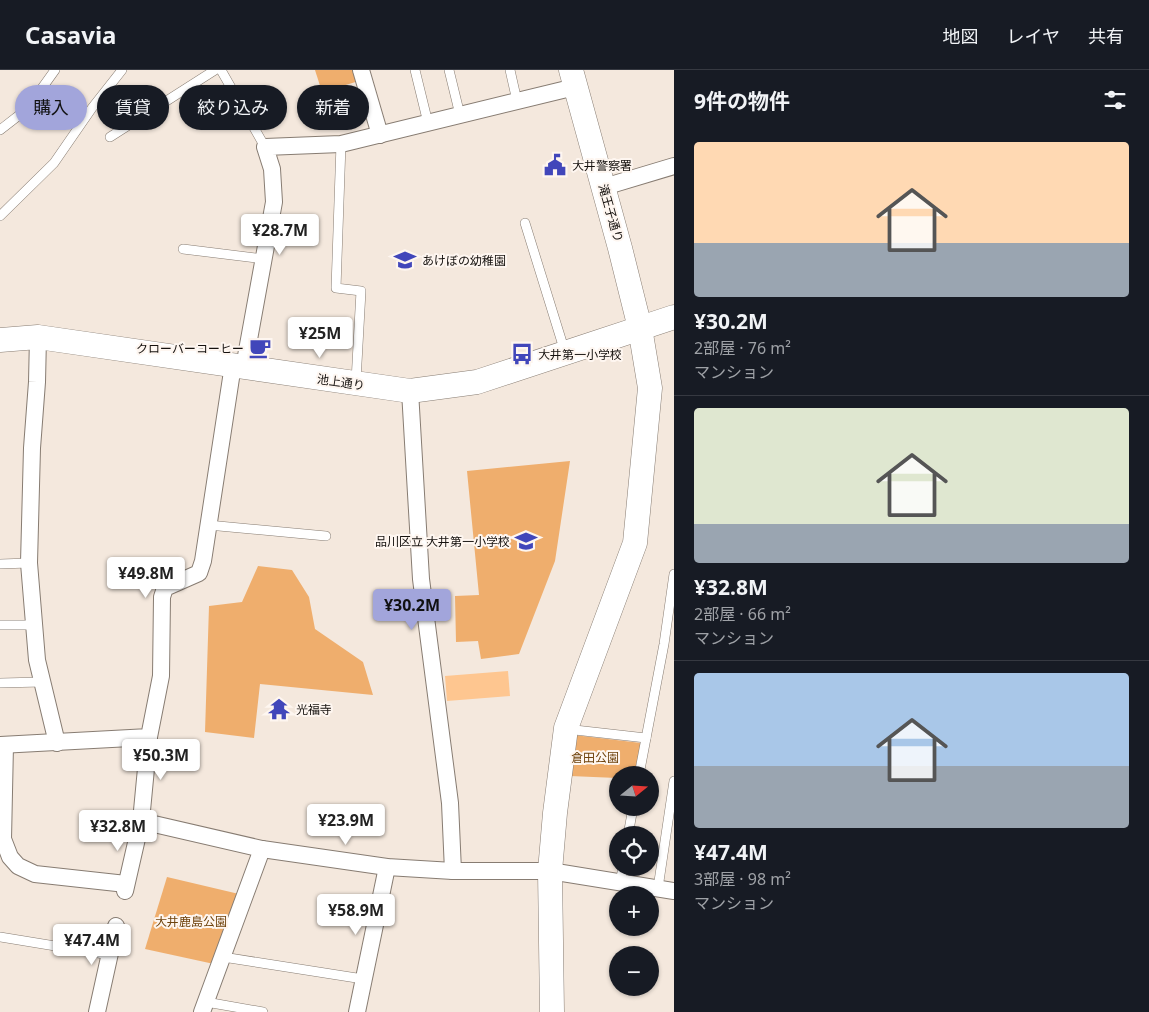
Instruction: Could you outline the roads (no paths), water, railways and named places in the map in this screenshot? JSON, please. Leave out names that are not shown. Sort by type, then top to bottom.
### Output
[{"type":"street","points":[[361,70],[380,135]]},
{"type":"street","points":[[149,737],[3,745],[3,839],[10,857],[18,866],[35,874],[126,887],[141,822],[149,737],[161,676],[162,597],[165,588],[199,573],[238,366],[264,259],[274,202],[272,169],[264,147],[340,144],[517,101],[573,79]]},
{"type":"street","name":"滝王子通り","points":[[552,1012],[550,871],[566,728],[635,543],[650,388],[640,328],[604,187],[573,79]]},
{"type":"street","points":[[604,187],[674,166]]},
{"type":"street","name":"池上通り","points":[[0,340],[38,337],[410,391],[477,382],[674,317]]},
{"type":"street","points":[[38,337],[28,563],[37,660],[57,743]]},
{"type":"street","points":[[410,391],[421,579],[450,803],[453,871]]},
{"type":"street","points":[[141,822],[262,849],[387,867],[453,871],[550,871],[609,874]]},
{"type":"street","points":[[204,1007],[262,849]]},
{"type":"street","points":[[356,1012],[387,867]]},
{"type":"street","points":[[624,876],[652,886]]},
{"type":"street","points":[[659,888],[674,891]]},
{"type":"street","points":[[97,1012],[116,926]]},
{"type":"lane","points":[[0,130],[9,121],[27,109],[55,70]]},
{"type":"lane","points":[[0,216],[54,163],[92,108],[122,70]]},
{"type":"lane","points":[[110,137],[216,70]]},
{"type":"lane","points":[[221,70],[264,147]]},
{"type":"lane","points":[[415,70],[428,122]]},
{"type":"lane","points":[[449,70],[460,115]]},
{"type":"lane","points":[[510,70],[517,101]]},
{"type":"lane","points":[[340,144],[336,288],[361,291],[356,384]]},
{"type":"lane","points":[[525,223],[565,352]]},
{"type":"lane","points":[[183,249],[264,259]]},
{"type":"lane","points":[[208,525],[326,536]]},
{"type":"lane","points":[[0,564],[28,563]]},
{"type":"lane","points":[[641,766],[664,644],[674,574]]},
{"type":"lane","points":[[0,625],[34,625]]},
{"type":"lane","points":[[0,683],[42,682]]},
{"type":"lane","points":[[566,728],[646,738]]},
{"type":"lane","points":[[658,886],[674,780]]},
{"type":"lane","points":[[0,938],[110,955]]},
{"type":"lane","points":[[223,957],[363,979]]},
{"type":"lane","points":[[204,1007],[263,1012]]},
{"type":"place","name":"大井警察署","points":[[555,165]]},
{"type":"place","name":"あけぼの幼稚園","points":[[405,260]]},
{"type":"place","name":"クローバーコーヒー","points":[[260,348]]},
{"type":"place","name":"大井第一小学校","points":[[522,354]]},
{"type":"place","name":"品川区立 大井第一小学校","points":[[526,541]]},
{"type":"place","name":"光福寺","points":[[279,709]]},
{"type":"park label","name":"倉田公園","points":[[595,757]]},
{"type":"park label","name":"大井鹿島公園","points":[[191,921]]}]
